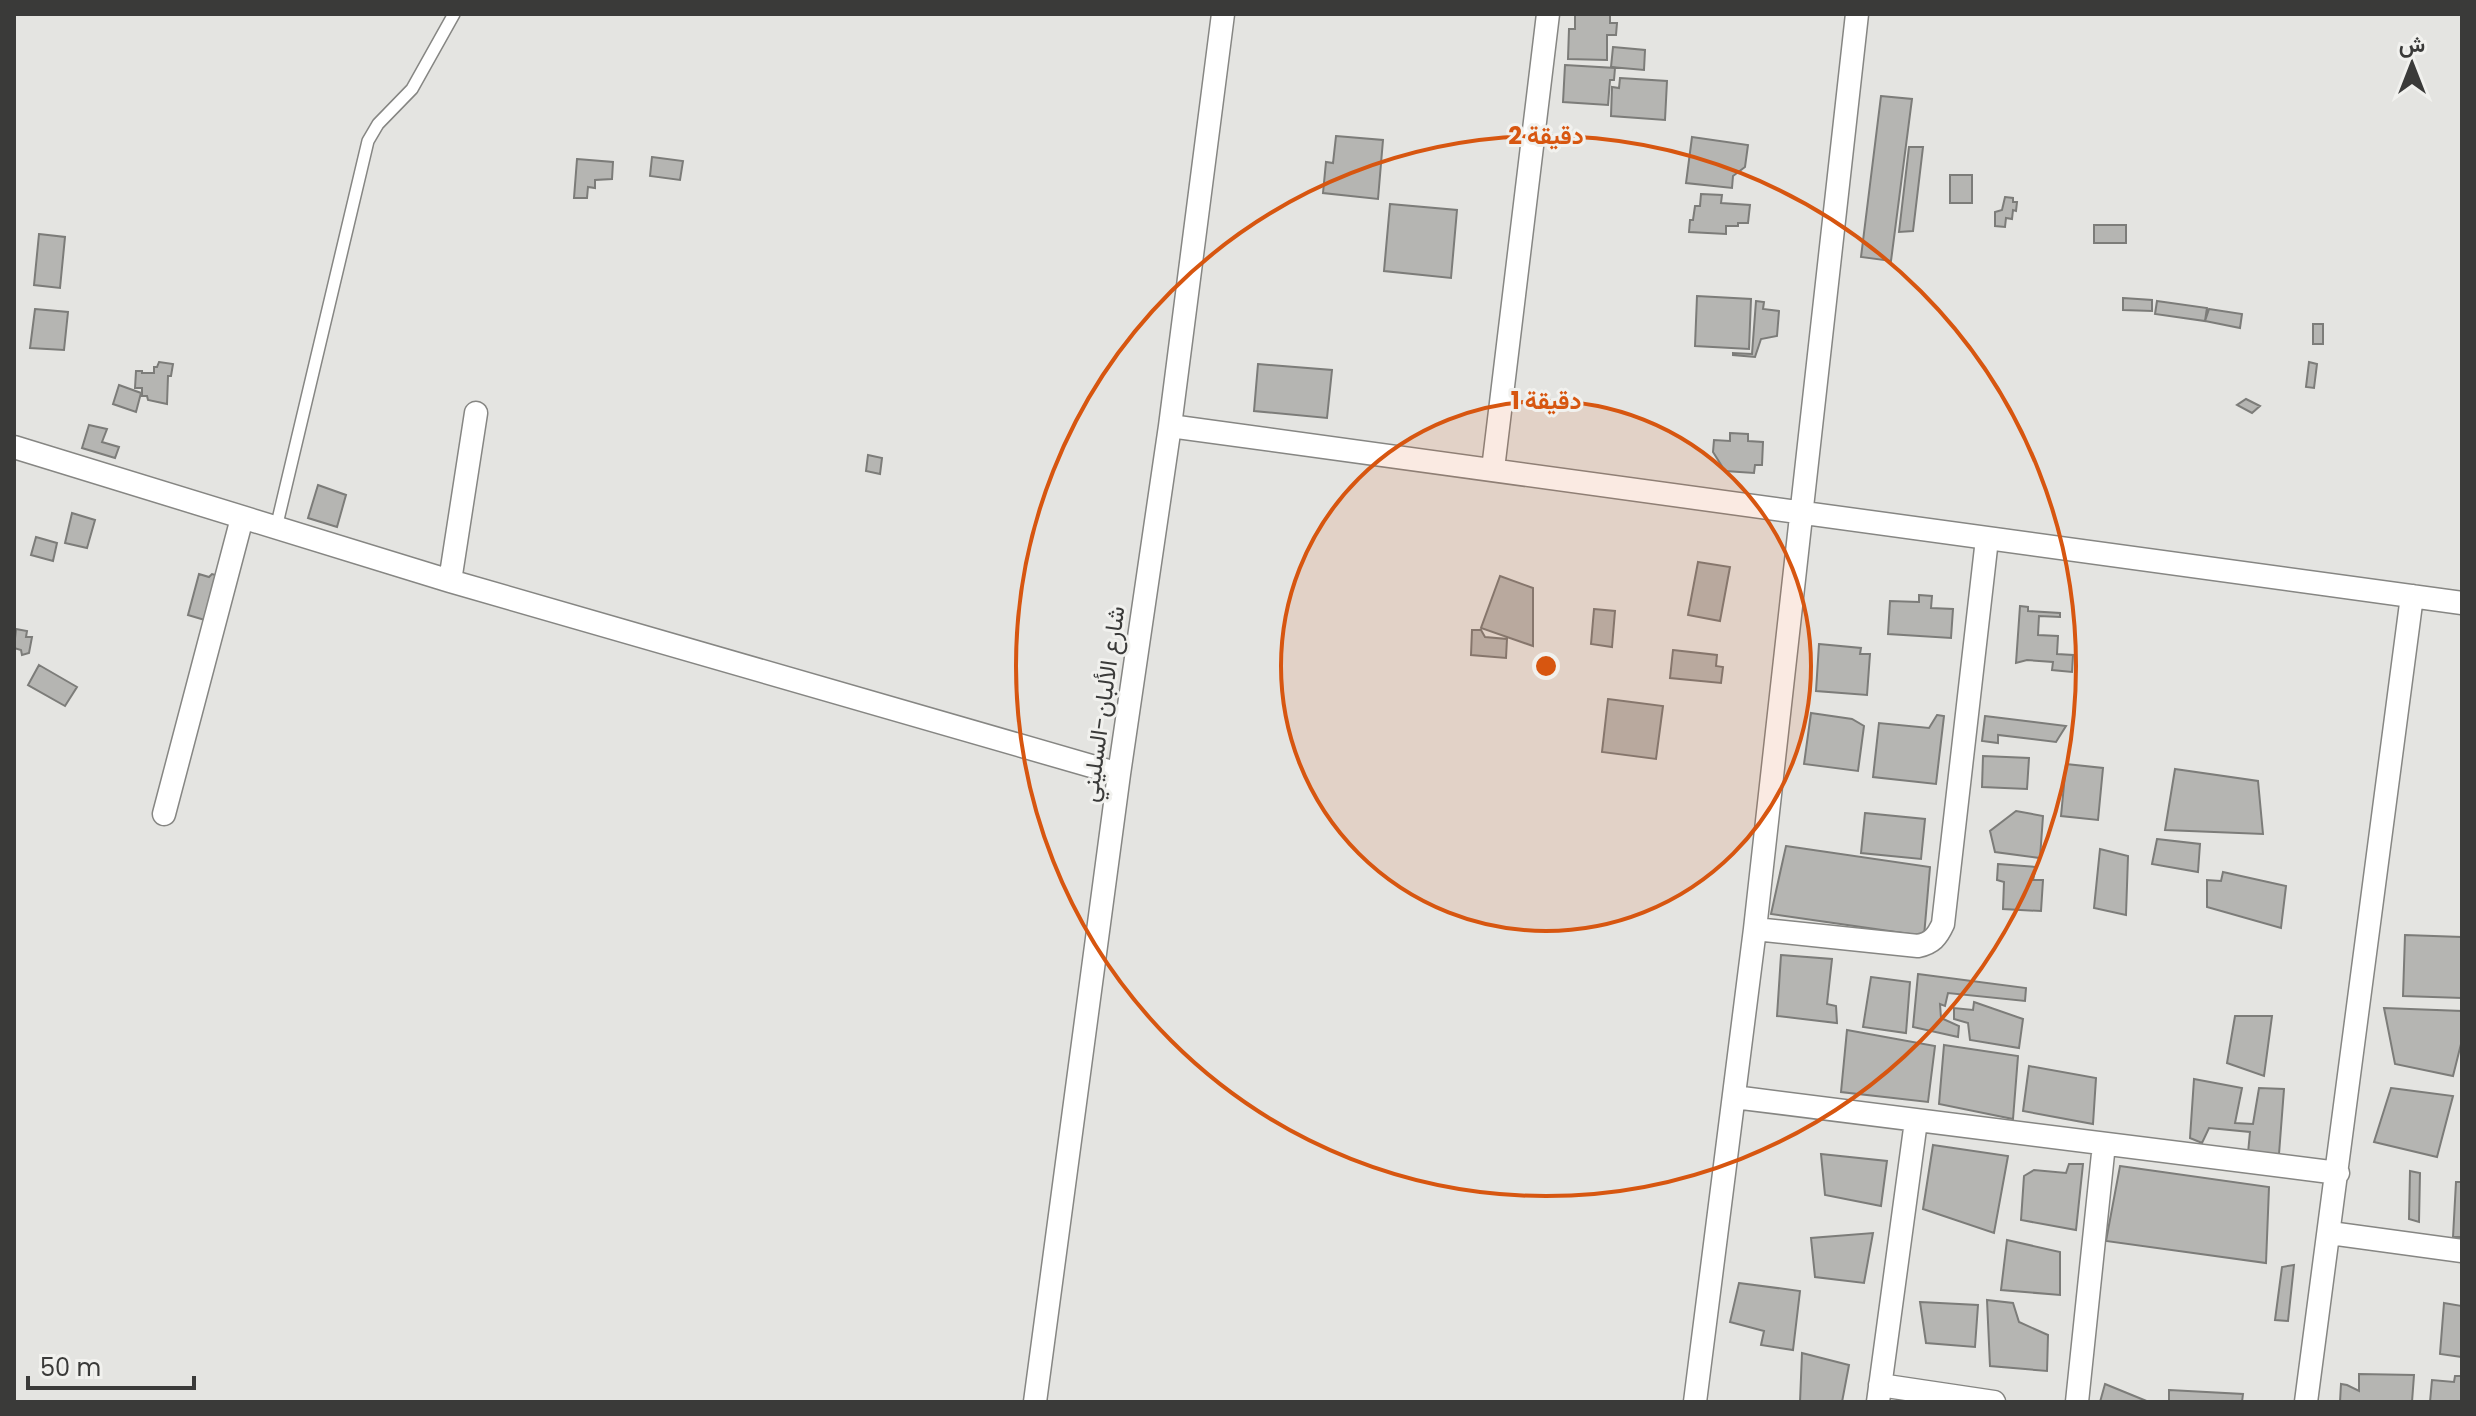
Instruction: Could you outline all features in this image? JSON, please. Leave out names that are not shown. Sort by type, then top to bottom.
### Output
[{"type":"street","name":"شارع الألبان-السليني","points":[[1035,1402],[1119,774],[1170,426],[1223,14]]},
{"type":"street","points":[[1493,469],[1548,14]]},
{"type":"street","points":[[1695,1402],[1755,929],[1857,14]]},
{"type":"street","points":[[450,581],[476,413]]},
{"type":"street","points":[[1170,426],[2462,603]]},
{"type":"street","points":[[14,447],[450,581],[1119,774]]},
{"type":"street","points":[[164,814],[242,518]]},
{"type":"street","points":[[1755,929],[1918,946],[1930,943],[1937,936],[1943,924],[1987,539]]},
{"type":"street","points":[[2306,1402],[2412,596]]},
{"type":"street","points":[[1734,1097],[2338,1173]]},
{"type":"street","points":[[1916,1121],[1879,1393],[1994,1402]]},
{"type":"street","points":[[2077,1402],[2104,1144]]},
{"type":"street","points":[[2330,1233],[2462,1251]]},
{"type":"lane","points":[[276,528],[368,141],[378,124],[412,89],[454,14]]},
{"type":"building","points":[[1575,14],[1610,14],[1610,23],[1617,23],[1616,35],[1607,35],[1607,60],[1568,59],[1569,29],[1575,29]]},
{"type":"building","points":[[1613,47],[1645,50],[1644,70],[1611,67]]},
{"type":"building","points":[[1565,65],[1615,68],[1614,80],[1610,80],[1608,105],[1563,102]]},
{"type":"building","points":[[1620,78],[1667,81],[1665,120],[1611,116],[1612,87],[1619,88]]},
{"type":"building","points":[[1881,96],[1912,99],[1891,261],[1861,257]]},
{"type":"building","points":[[1336,136],[1383,140],[1378,199],[1323,193],[1326,162],[1333,163]]},
{"type":"building","points":[[1692,137],[1748,145],[1745,167],[1733,176],[1732,188],[1686,183]]},
{"type":"building","points":[[1909,147],[1923,147],[1913,231],[1899,232]]},
{"type":"building","points":[[652,157],[683,161],[680,180],[650,176]]},
{"type":"building","points":[[577,159],[613,162],[612,179],[595,180],[595,188],[588,187],[587,198],[574,198]]},
{"type":"building","points":[[1950,175],[1972,175],[1972,203],[1950,203]]},
{"type":"building","points":[[1701,194],[1722,195],[1721,203],[1750,205],[1748,223],[1726,226],[1726,234],[1689,232],[1695,206],[1700,206]]},
{"type":"building","points":[[2005,197],[2017,202],[2016,211],[2013,210],[2012,219],[2006,218],[2005,227],[1995,226],[1995,212],[2002,210]]},
{"type":"building","points":[[1390,204],[1457,210],[1451,278],[1384,271]]},
{"type":"building","points":[[2094,225],[2126,225],[2126,243],[2094,243]]},
{"type":"building","points":[[39,234],[65,237],[60,288],[34,285]]},
{"type":"building","points":[[1697,296],[1751,299],[1749,349],[1695,346]]},
{"type":"building","points":[[2123,298],[2152,300],[2152,311],[2123,310]]},
{"type":"building","points":[[1756,301],[1764,302],[1763,309],[1779,311],[1777,336],[1761,339],[1755,357],[1733,355],[1752,354]]},
{"type":"building","points":[[2157,301],[2207,308],[2205,321],[2155,314]]},
{"type":"building","points":[[35,309],[68,312],[64,350],[30,348]]},
{"type":"building","points":[[2209,309],[2242,314],[2240,328],[2205,321]]},
{"type":"building","points":[[2313,324],[2323,324],[2323,344],[2313,344]]},
{"type":"building","points":[[159,362],[173,364],[171,376],[168,376],[167,404],[148,400],[147,396],[142,396],[142,388],[135,388],[136,371],[154,373],[154,367]]},
{"type":"building","points":[[2309,362],[2317,364],[2314,388],[2306,387]]},
{"type":"building","points":[[1258,364],[1332,370],[1327,418],[1254,411]]},
{"type":"building","points":[[119,385],[141,393],[136,412],[113,404]]},
{"type":"building","points":[[2246,399],[2260,406],[2252,413],[2237,405]]},
{"type":"building","points":[[89,425],[107,429],[102,442],[119,447],[115,458],[82,448]]},
{"type":"building","points":[[1730,433],[1748,434],[1748,441],[1763,442],[1762,465],[1755,465],[1754,473],[1725,471],[1713,452],[1714,440],[1730,441]]},
{"type":"building","points":[[868,455],[882,458],[880,474],[866,471]]},
{"type":"building","points":[[318,485],[346,495],[337,527],[308,518]]},
{"type":"building","points":[[72,513],[95,520],[87,548],[65,543]]},
{"type":"building","points":[[36,537],[57,543],[53,561],[31,555]]},
{"type":"building","points":[[1698,562],[1730,567],[1720,621],[1688,615]]},
{"type":"building","points":[[199,574],[219,576],[208,621],[188,615]]},
{"type":"building","points":[[1500,576],[1533,588],[1533,646],[1481,628]]},
{"type":"building","points":[[1919,595],[1932,596],[1931,608],[1953,609],[1951,638],[1888,634],[1890,601],[1919,602]]},
{"type":"building","points":[[2020,606],[2028,607],[2028,611],[2060,613],[2060,617],[2039,616],[2038,635],[2058,636],[2057,654],[2073,655],[2072,672],[2052,670],[2053,662],[2027,660],[2016,663]]},
{"type":"building","points":[[1594,609],[1615,611],[1612,647],[1591,644]]},
{"type":"building","points":[[16,629],[27,631],[26,637],[32,637],[29,653],[22,655],[21,650],[14,648]]},
{"type":"building","points":[[1472,630],[1481,630],[1485,637],[1507,639],[1506,658],[1471,655]]},
{"type":"building","points":[[1819,644],[1861,648],[1860,654],[1870,654],[1867,695],[1816,691]]},
{"type":"building","points":[[1673,650],[1717,655],[1716,666],[1723,667],[1721,683],[1670,678]]},
{"type":"building","points":[[39,665],[77,687],[65,706],[28,685]]},
{"type":"building","points":[[1608,699],[1663,706],[1656,759],[1602,752]]},
{"type":"building","points":[[1811,713],[1852,719],[1864,726],[1858,771],[1804,764]]},
{"type":"building","points":[[1937,715],[1944,716],[1936,784],[1873,777],[1879,723],[1929,728]]},
{"type":"building","points":[[1985,716],[2066,726],[2056,742],[1998,735],[1998,743],[1982,741]]},
{"type":"building","points":[[1983,756],[2029,758],[2027,789],[1982,787]]},
{"type":"building","points":[[2066,764],[2103,768],[2098,820],[2061,816]]},
{"type":"building","points":[[2175,769],[2258,781],[2263,834],[2165,830]]},
{"type":"building","points":[[2016,811],[2043,816],[2040,858],[1995,852],[1990,831]]},
{"type":"building","points":[[1865,813],[1925,819],[1921,859],[1861,853]]},
{"type":"building","points":[[2157,839],[2200,844],[2198,872],[2152,864]]},
{"type":"building","points":[[1786,846],[1930,867],[1924,936],[1771,914]]},
{"type":"building","points":[[2100,849],[2128,856],[2126,915],[2094,908]]},
{"type":"building","points":[[1998,864],[2036,867],[2033,880],[2043,880],[2041,911],[2003,909],[2004,882],[1997,880]]},
{"type":"building","points":[[2223,872],[2286,886],[2281,928],[2207,907],[2207,880],[2221,881]]},
{"type":"building","points":[[2405,935],[2462,937],[2462,998],[2403,996]]},
{"type":"building","points":[[1781,955],[1832,959],[1827,1004],[1836,1006],[1837,1023],[1777,1016]]},
{"type":"building","points":[[1918,974],[2026,988],[2025,1001],[1948,993],[1945,1006],[1940,1004],[1941,1018],[1959,1026],[1958,1037],[1913,1027]]},
{"type":"building","points":[[1871,977],[1910,982],[1906,1033],[1863,1027]]},
{"type":"building","points":[[1974,1002],[2023,1019],[2019,1048],[1970,1040],[1968,1023],[1954,1019],[1954,1008],[1973,1010]]},
{"type":"building","points":[[2384,1008],[2462,1011],[2462,1040],[2453,1076],[2395,1064]]},
{"type":"building","points":[[2235,1016],[2272,1016],[2264,1076],[2227,1063]]},
{"type":"building","points":[[1847,1030],[1935,1046],[1928,1102],[1841,1092]]},
{"type":"building","points":[[1944,1045],[2018,1056],[2013,1119],[1939,1104]]},
{"type":"building","points":[[2029,1066],[2096,1078],[2093,1124],[2023,1111]]},
{"type":"building","points":[[2194,1079],[2242,1088],[2235,1123],[2253,1124],[2259,1088],[2284,1089],[2279,1154],[2248,1153],[2250,1132],[2209,1128],[2202,1143],[2190,1138]]},
{"type":"building","points":[[2391,1088],[2453,1096],[2437,1157],[2374,1142]]},
{"type":"building","points":[[1933,1145],[2008,1156],[1994,1233],[1923,1209]]},
{"type":"building","points":[[1821,1154],[1887,1161],[1881,1206],[1825,1195]]},
{"type":"building","points":[[2069,1164],[2083,1164],[2076,1230],[2021,1220],[2024,1176],[2034,1170],[2066,1173]]},
{"type":"building","points":[[2120,1166],[2269,1187],[2266,1263],[2106,1241]]},
{"type":"building","points":[[2410,1171],[2420,1173],[2419,1222],[2409,1219]]},
{"type":"building","points":[[2456,1182],[2462,1182],[2462,1237],[2453,1237]]},
{"type":"building","points":[[1873,1233],[1864,1283],[1815,1277],[1811,1238]]},
{"type":"building","points":[[2007,1240],[2060,1252],[2060,1295],[2001,1290]]},
{"type":"building","points":[[2294,1265],[2288,1321],[2275,1320],[2282,1267]]},
{"type":"building","points":[[1739,1283],[1800,1291],[1793,1350],[1761,1345],[1764,1331],[1730,1322]]},
{"type":"building","points":[[1987,1300],[2013,1303],[2019,1322],[2048,1335],[2047,1371],[1990,1366]]},
{"type":"building","points":[[1920,1302],[1978,1305],[1975,1347],[1926,1343]]},
{"type":"building","points":[[2444,1303],[2462,1306],[2462,1357],[2440,1354]]},
{"type":"building","points":[[1802,1353],[1849,1365],[1842,1402],[1800,1402]]},
{"type":"building","points":[[2359,1374],[2414,1375],[2412,1402],[2340,1402],[2341,1384],[2359,1391]]},
{"type":"building","points":[[2455,1376],[2462,1376],[2462,1402],[2430,1402],[2432,1380],[2454,1382]]},
{"type":"building","points":[[2105,1384],[2149,1402],[2100,1402]]},
{"type":"building","points":[[2169,1390],[2243,1394],[2242,1402],[2169,1402]]}]
